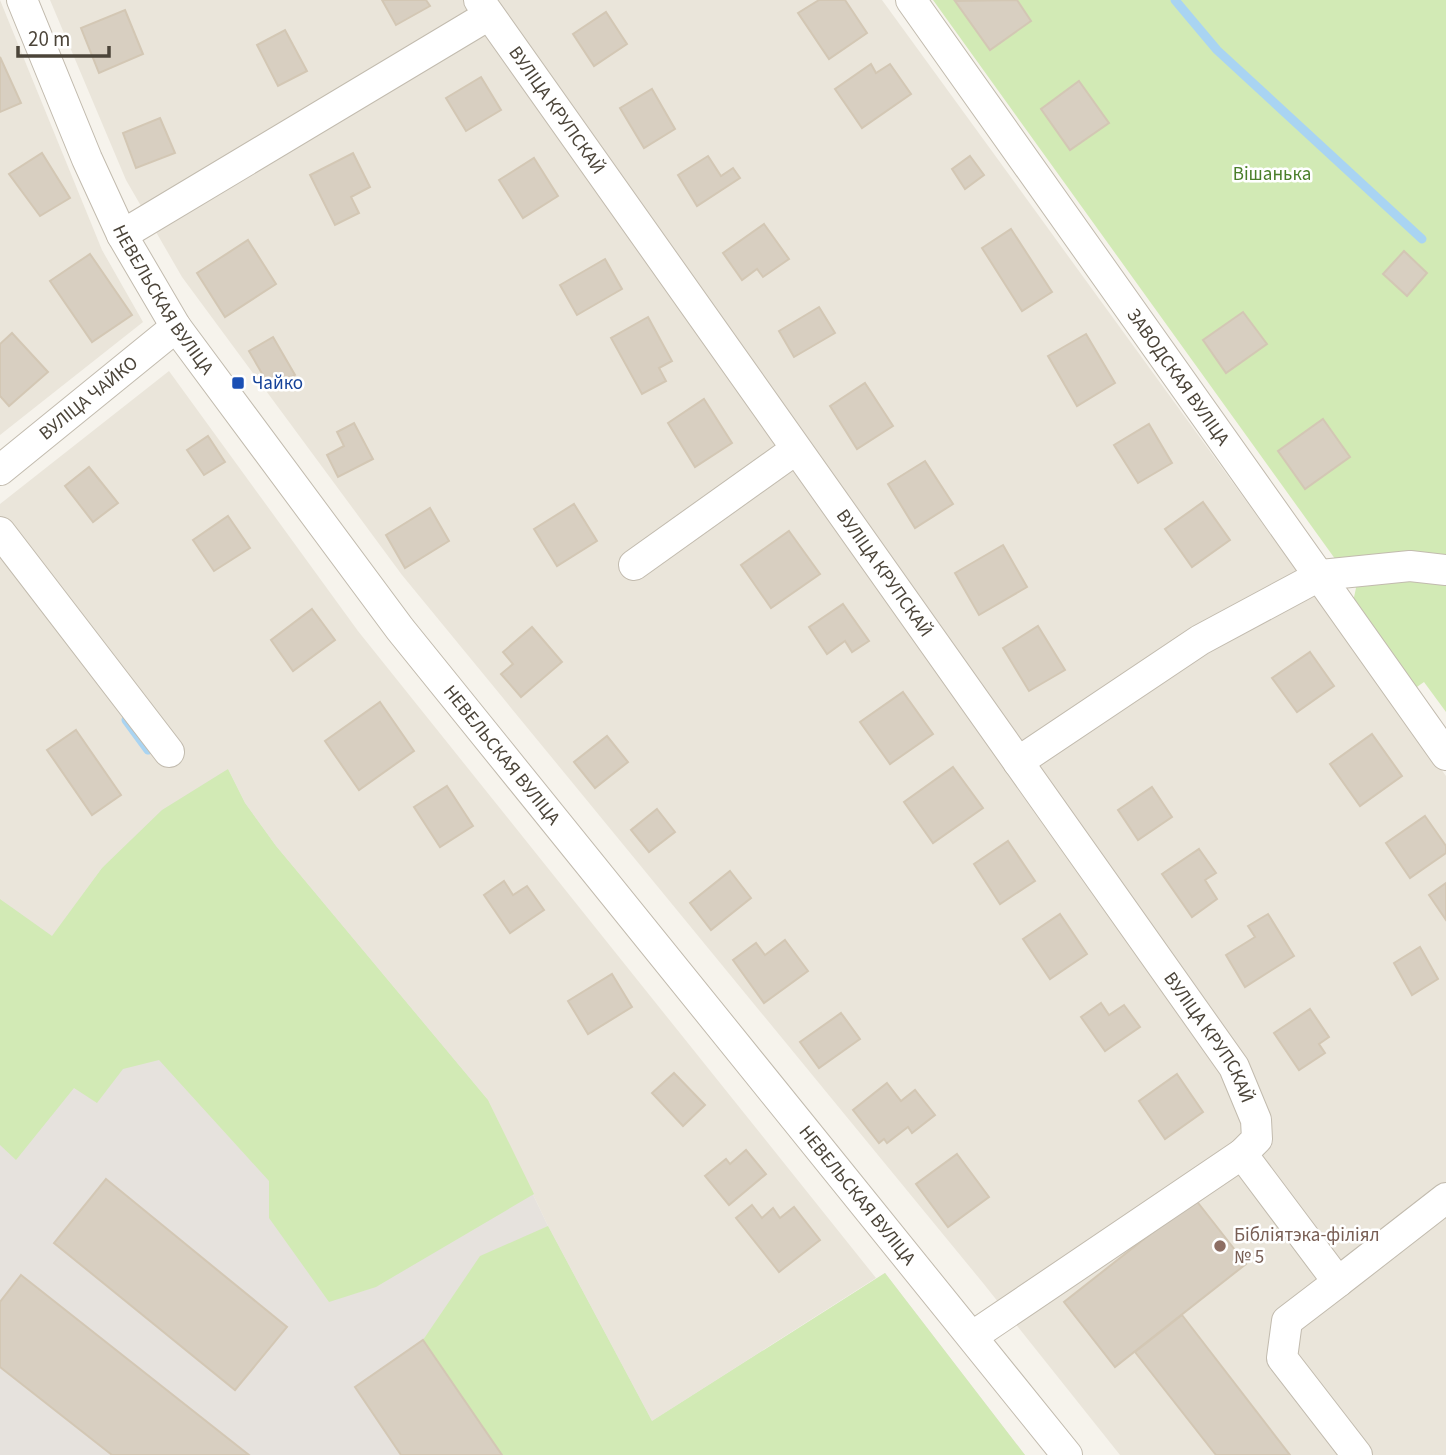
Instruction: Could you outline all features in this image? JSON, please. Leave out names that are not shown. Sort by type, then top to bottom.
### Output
[{"type":"street","name":"НЕВЕЛЬСКАЯ ВУЛІЦА","points":[[22,0],[87,159],[122,235],[176,327],[400,629],[1068,1455]]},
{"type":"street","name":"ЗАВОДСКАЯ ВУЛІЦА","points":[[911,0],[1446,755]]},
{"type":"street","points":[[122,235],[484,7]]},
{"type":"street","name":"ВУЛІЦА КРУПСКАЙ","points":[[484,7],[1234,1067],[1256,1120],[1257,1139],[1242,1154]]},
{"type":"street","name":"ВУЛІЦА ЧАЙКО","points":[[0,470],[176,327]]},
{"type":"street","points":[[634,565],[795,450]]},
{"type":"street","points":[[0,532],[169,752]]},
{"type":"street","points":[[1018,762],[1200,640],[1321,575],[1410,566],[1446,570]]},
{"type":"street","points":[[973,1336],[1242,1154],[1338,1282]]},
{"type":"street","points":[[1357,1455],[1282,1358],[1287,1321],[1446,1198]]},
{"type":"shaded area","points":[[0,0],[102,250],[143,322],[0,435]]},
{"type":"shaded area","points":[[50,0],[882,0],[1446,776],[1446,1455],[1120,1455],[983,1283],[402,575],[182,277],[126,180]]},
{"type":"shaded area","points":[[169,371],[358,631],[876,1278],[652,1421],[548,1226],[488,1100],[276,846],[245,803],[228,769],[102,868],[52,937],[0,899],[0,504]]},
{"type":"shaded area","points":[[228,769],[245,803],[276,846],[488,1100],[548,1226],[652,1421],[885,1273],[1025,1455],[0,1455],[0,899],[52,936],[102,868],[162,810]]},
{"type":"green space","name":"Вішанька","points":[[933,0],[1446,0],[1446,712],[1424,682],[1414,689],[1353,602],[1356,588]]},
{"type":"green space","points":[[228,769],[245,803],[276,846],[488,1100],[534,1194],[376,1287],[329,1302],[269,1218],[269,1181],[159,1060],[123,1069],[97,1103],[74,1088],[16,1160],[0,1145],[0,899],[52,936],[102,868],[162,810]]},
{"type":"green space","points":[[548,1226],[652,1421],[885,1273],[1025,1455],[502,1455],[423,1340],[480,1256]]},
{"type":"building","points":[[382,0],[426,0],[430,6],[396,25]]},
{"type":"building","points":[[819,0],[845,0],[867,33],[829,59],[798,13]]},
{"type":"building","points":[[1017,0],[1031,21],[990,50],[955,1]]},
{"type":"building","points":[[125,10],[143,54],[99,73],[81,28]]},
{"type":"building","points":[[606,12],[627,44],[594,66],[573,34]]},
{"type":"building","points":[[285,30],[307,71],[278,86],[257,45]]},
{"type":"building","points":[[0,57],[21,103],[0,112]]},
{"type":"building","points":[[871,64],[876,73],[890,64],[911,94],[862,128],[835,89]]},
{"type":"building","points":[[481,77],[501,110],[466,131],[446,98]]},
{"type":"building","points":[[1079,81],[1109,123],[1070,150],[1041,109]]},
{"type":"building","points":[[652,89],[675,129],[644,148],[620,108]]},
{"type":"building","points":[[160,118],[175,153],[136,168],[123,133]]},
{"type":"building","points":[[42,153],[70,198],[40,216],[9,174]]},
{"type":"building","points":[[353,153],[370,187],[351,197],[359,213],[335,225],[310,175]]},
{"type":"building","points":[[708,156],[721,176],[733,168],[740,178],[697,206],[678,175]]},
{"type":"building","points":[[970,156],[984,175],[965,189],[952,169]]},
{"type":"building","points":[[534,158],[558,196],[523,218],[499,180]]},
{"type":"building","points":[[764,224],[789,259],[763,277],[757,269],[742,280],[723,253]]},
{"type":"building","points":[[1011,229],[1052,292],[1022,311],[982,248]]},
{"type":"building","points":[[248,240],[276,284],[225,317],[197,273]]},
{"type":"building","points":[[1404,251],[1427,273],[1407,296],[1383,274]]},
{"type":"building","points":[[90,254],[132,315],[92,342],[50,281]]},
{"type":"building","points":[[605,259],[622,289],[577,315],[560,285]]},
{"type":"building","points":[[819,307],[835,333],[794,357],[779,331]]},
{"type":"building","points":[[1243,312],[1267,344],[1226,373],[1203,340]]},
{"type":"building","points":[[648,317],[672,361],[659,368],[666,381],[642,394],[611,338]]},
{"type":"building","points":[[12,333],[48,372],[9,406],[0,396],[0,344]]},
{"type":"building","points":[[1086,334],[1115,383],[1077,406],[1048,356]]},
{"type":"building","points":[[273,337],[295,375],[271,389],[249,351]]},
{"type":"building","points":[[865,383],[893,426],[857,449],[830,406]]},
{"type":"building","points":[[704,399],[732,443],[695,467],[668,423]]},
{"type":"building","points":[[1323,419],[1350,457],[1305,489],[1278,451]]},
{"type":"building","points":[[354,423],[373,459],[338,477],[327,455],[344,446],[337,432]]},
{"type":"building","points":[[1149,424],[1172,463],[1138,483],[1114,445]]},
{"type":"building","points":[[208,436],[225,462],[204,475],[187,450]]},
{"type":"building","points":[[925,461],[953,504],[915,528],[888,484]]},
{"type":"building","points":[[89,467],[118,503],[93,522],[65,486]]},
{"type":"building","points":[[1203,502],[1230,540],[1192,567],[1165,529]]},
{"type":"building","points":[[574,504],[597,541],[557,566],[534,529]]},
{"type":"building","points":[[430,508],[449,541],[405,568],[386,535]]},
{"type":"building","points":[[228,516],[250,548],[214,571],[193,540]]},
{"type":"building","points":[[789,531],[820,574],[771,608],[741,565]]},
{"type":"building","points":[[1003,545],[1027,587],[979,615],[955,573]]},
{"type":"building","points":[[843,604],[869,641],[852,652],[845,641],[827,654],[809,627]]},
{"type":"building","points":[[312,609],[335,640],[293,671],[271,640]]},
{"type":"building","points":[[1038,626],[1065,670],[1029,691],[1003,648]]},
{"type":"building","points":[[532,627],[562,662],[521,697],[501,674],[513,664],[503,652]]},
{"type":"building","points":[[1310,652],[1334,686],[1297,712],[1272,678]]},
{"type":"building","points":[[903,692],[933,734],[890,764],[860,722]]},
{"type":"building","points":[[380,702],[414,751],[359,790],[325,741]]},
{"type":"building","points":[[76,730],[121,795],[92,815],[47,750]]},
{"type":"building","points":[[1372,734],[1402,776],[1360,806],[1330,764]]},
{"type":"building","points":[[607,736],[628,762],[595,788],[574,762]]},
{"type":"building","points":[[953,767],[983,808],[933,843],[904,802]]},
{"type":"building","points":[[447,786],[473,826],[440,847],[414,807]]},
{"type":"building","points":[[1152,787],[1172,817],[1138,840],[1118,810]]},
{"type":"building","points":[[657,809],[675,832],[649,852],[631,830]]},
{"type":"building","points":[[1425,816],[1446,846],[1446,853],[1410,878],[1386,843]]},
{"type":"building","points":[[1008,841],[1035,881],[1000,904],[974,864]]},
{"type":"building","points":[[1199,849],[1216,873],[1205,880],[1217,899],[1192,917],[1162,874]]},
{"type":"building","points":[[730,871],[751,898],[711,930],[690,903]]},
{"type":"building","points":[[504,881],[513,895],[527,886],[544,910],[510,933],[484,895]]},
{"type":"building","points":[[1446,883],[1446,920],[1429,895]]},
{"type":"building","points":[[1060,914],[1087,954],[1050,979],[1023,939]]},
{"type":"building","points":[[1268,914],[1294,956],[1245,987],[1226,955],[1255,937],[1248,926]]},
{"type":"building","points":[[785,940],[808,971],[764,1003],[733,960],[756,943],[765,955]]},
{"type":"building","points":[[1420,947],[1438,979],[1412,995],[1394,963]]},
{"type":"building","points":[[612,974],[632,1007],[588,1034],[568,1001]]},
{"type":"building","points":[[1101,1003],[1109,1015],[1124,1005],[1140,1027],[1105,1051],[1081,1017]]},
{"type":"building","points":[[1310,1009],[1329,1037],[1319,1044],[1325,1053],[1299,1070],[1274,1033]]},
{"type":"building","points":[[841,1013],[860,1039],[819,1068],[800,1042]]},
{"type":"building","points":[[674,1073],[705,1105],[683,1126],[652,1093]]},
{"type":"building","points":[[1177,1074],[1203,1112],[1165,1139],[1139,1101]]},
{"type":"building","points":[[887,1083],[901,1101],[915,1090],[935,1115],[912,1133],[908,1127],[887,1143],[884,1139],[879,1143],[853,1110]]},
{"type":"building","points":[[746,1150],[766,1174],[729,1205],[705,1176],[726,1159],[730,1164]]},
{"type":"building","points":[[957,1154],[989,1197],[948,1227],[916,1184]]},
{"type":"building","points":[[106,1179],[287,1327],[235,1390],[54,1243]]},
{"type":"building","points":[[1195,1199],[1246,1264],[1115,1367],[1064,1302]]},
{"type":"building","points":[[752,1205],[762,1218],[773,1208],[780,1218],[794,1207],[820,1240],[779,1272],[736,1218]]},
{"type":"building","points":[[21,1275],[249,1455],[112,1455],[0,1367],[0,1302]]},
{"type":"building","points":[[1182,1315],[1290,1455],[1216,1455],[1135,1352]]},
{"type":"building","points":[[423,1340],[502,1455],[401,1455],[355,1387]]},
{"type":"waterway","points":[[1175,0],[1217,50],[1422,239]]},
{"type":"waterway","points":[[126,720],[148,750]]},
{"type":"place","name":"Чайко","points":[[238,383]]},
{"type":"place","name":"Бібліятэка-філіял № 5","points":[[1220,1246]]}]
